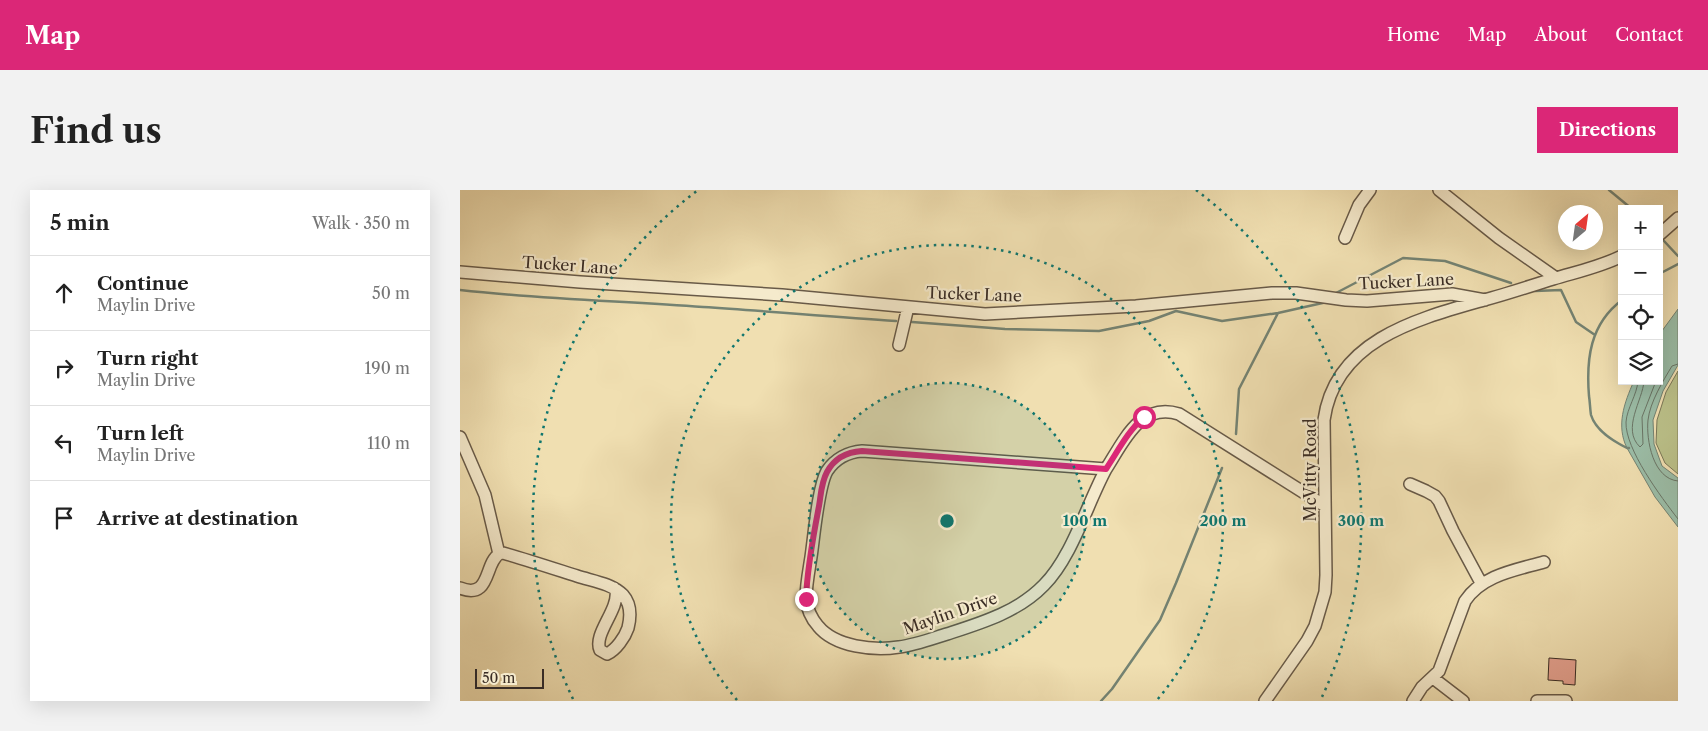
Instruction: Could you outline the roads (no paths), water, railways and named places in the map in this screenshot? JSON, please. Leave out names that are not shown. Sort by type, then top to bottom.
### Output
[{"type":"street","points":[[1345,238],[1359,205],[1370,190]]},
{"type":"street","points":[[1439,190],[1499,238],[1556,278]]},
{"type":"street","points":[[1663,231],[1678,218]]},
{"type":"street","name":"McVitty Road","points":[[1265,701],[1307,641],[1321,609],[1326,575],[1324,437],[1326,407],[1331,391],[1346,368],[1372,345],[1401,327],[1444,312],[1592,268],[1618,258]]},
{"type":"street","name":"Tucker Lane","points":[[460,272],[782,295],[985,314],[1136,306],[1272,293],[1296,293],[1367,301],[1452,294],[1485,300]]},
{"type":"street","points":[[899,346],[908,307]]},
{"type":"street","name":"Maylin Drive","points":[[1106,469],[862,451],[840,458],[833,464],[824,480],[817,518],[806,591],[808,610],[812,619],[818,627],[831,637],[846,643],[882,648],[898,648],[982,622],[1007,612],[1032,597],[1056,572],[1065,557],[1106,469],[1138,422],[1152,413],[1169,411],[1179,414],[1325,506]]},
{"type":"street","points":[[460,437],[485,495],[499,554]]},
{"type":"street","points":[[1410,484],[1430,493],[1439,501],[1453,531],[1482,583]]},
{"type":"street","points":[[460,588],[472,590],[483,584],[494,558],[503,553],[553,567],[614,588],[628,602],[630,618],[628,629],[623,638],[607,654],[600,650],[598,642],[616,600],[614,588]]},
{"type":"street","points":[[1413,701],[1422,687],[1433,678],[1443,662],[1464,601],[1470,593],[1482,583],[1544,562]]},
{"type":"street","points":[[1433,678],[1454,696],[1463,701]]},
{"type":"street","points":[[1537,701],[1566,701]]},
{"type":"water","points":[[1678,309],[1678,365],[1663,391],[1653,420],[1654,444],[1662,466],[1678,478],[1678,527],[1655,497],[1627,448],[1622,431],[1624,406],[1632,385],[1663,385],[1663,330]]},
{"type":"waterway","points":[[1609,190],[1627,205]]},
{"type":"waterway","points":[[1664,241],[1678,256]]},
{"type":"waterway","points":[[1336,293],[1403,258],[1445,261],[1511,283]]},
{"type":"waterway","points":[[1663,272],[1678,264]]},
{"type":"waterway","points":[[460,290],[521,296],[896,321]]},
{"type":"waterway","points":[[1535,291],[1561,290],[1576,322],[1595,335]]},
{"type":"waterway","points":[[912,322],[1005,329],[1099,331],[1149,321],[1176,311],[1222,321],[1278,313],[1327,302]]},
{"type":"waterway","points":[[1618,303],[1603,320],[1592,343],[1588,382],[1593,421],[1611,439],[1629,448]]},
{"type":"waterway","points":[[1236,434],[1239,389],[1278,313]]},
{"type":"waterway","points":[[1101,701],[1112,689],[1160,620],[1222,468]]}]
